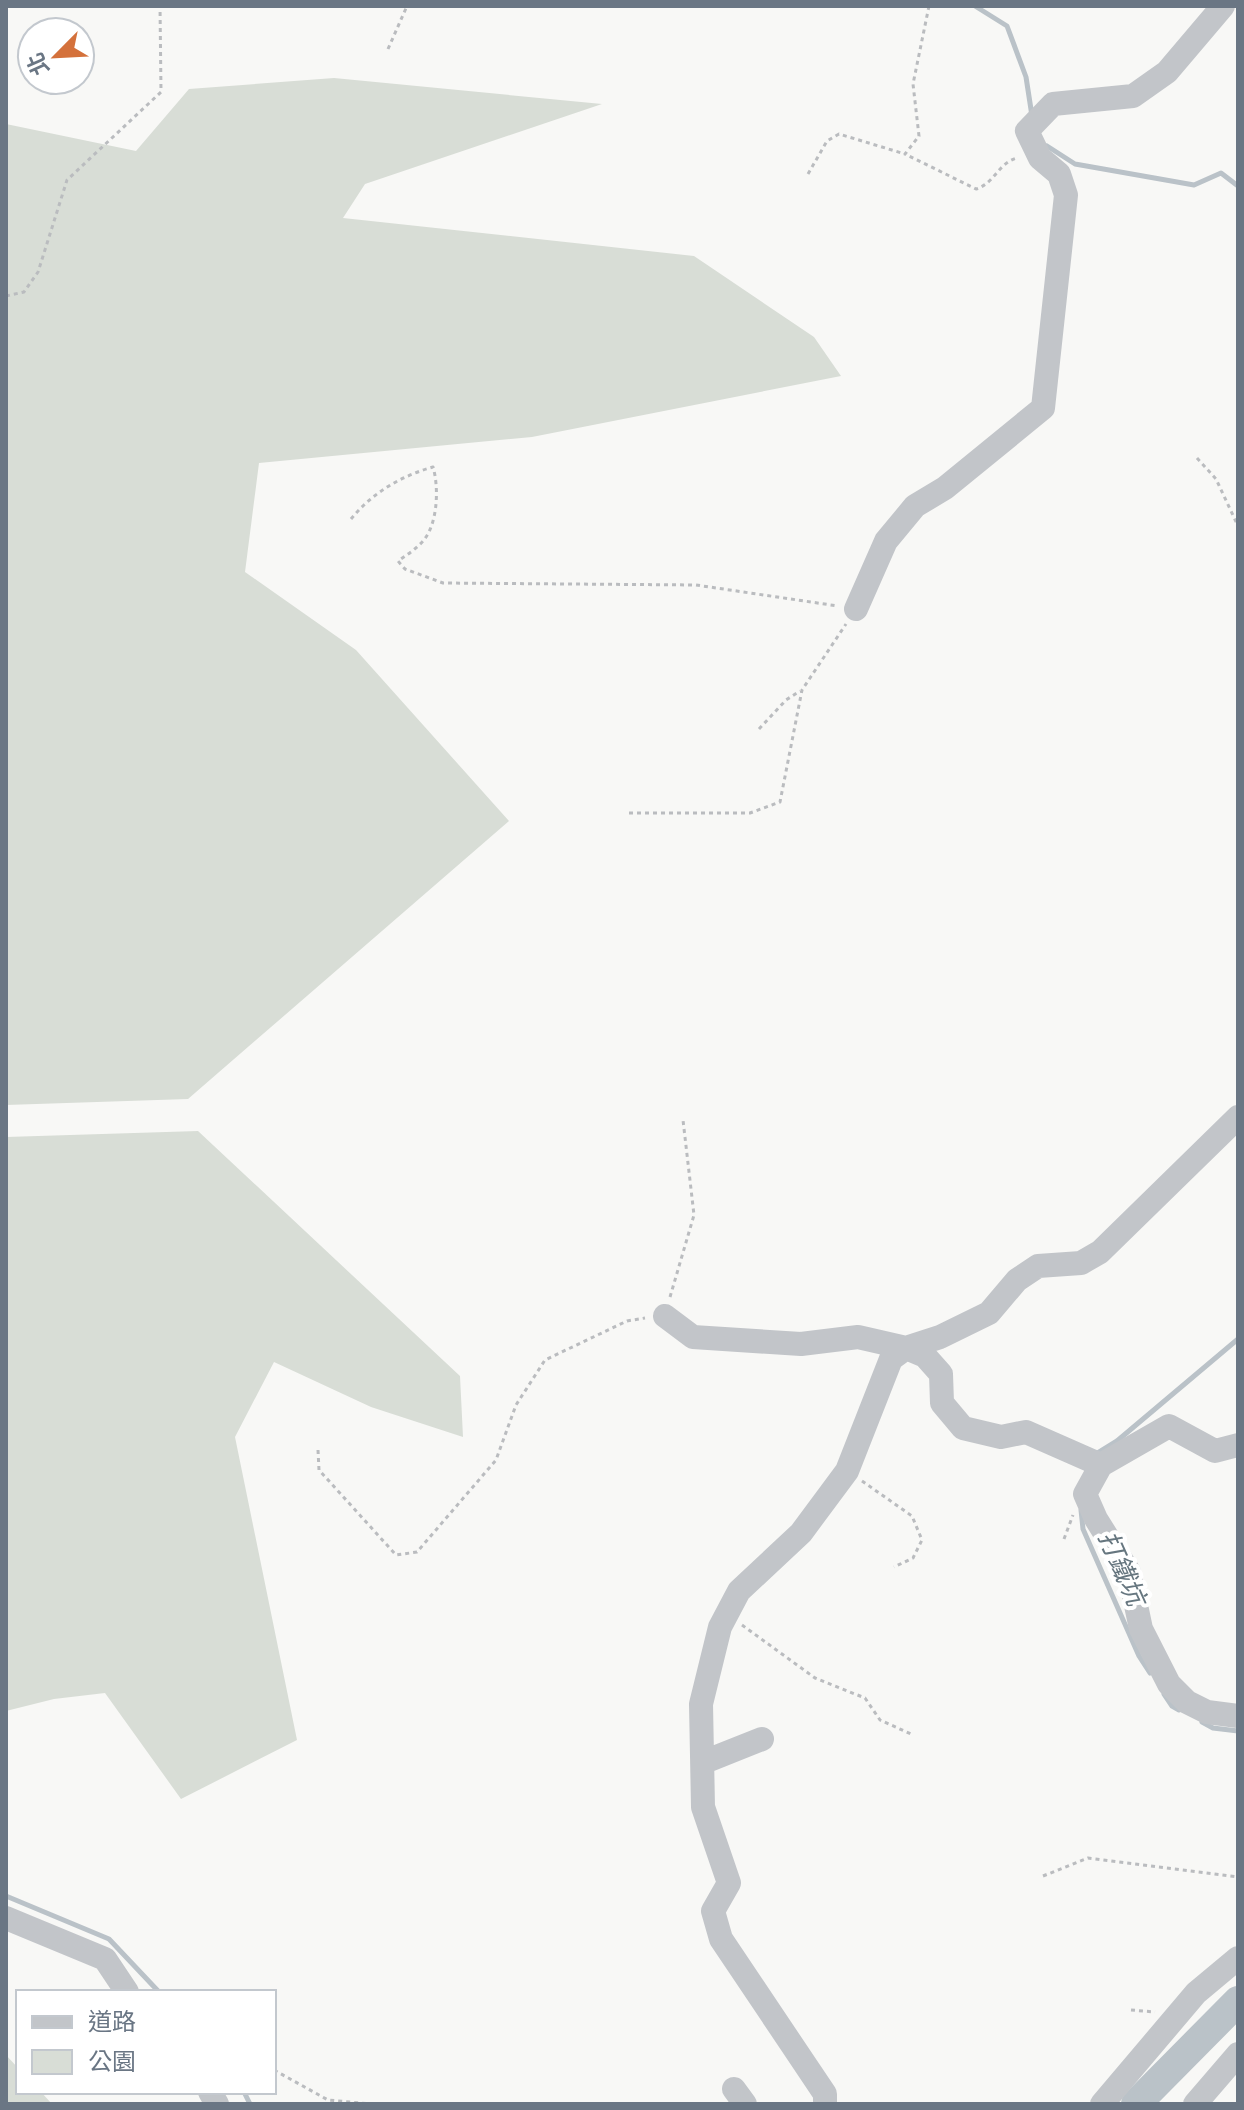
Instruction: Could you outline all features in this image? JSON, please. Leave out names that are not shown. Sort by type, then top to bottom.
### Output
[{"type":"street","points":[[856,609],[886,541],[915,506],[945,488],[1043,408],[1066,195],[1059,174],[1037,153],[1027,131],[1053,104],[1133,96],[1167,72],[1223,6]]},
{"type":"street","points":[[825,2104],[825,2094],[721,1939],[713,1911],[729,1883],[703,1807],[701,1704],[720,1627],[739,1591],[801,1533],[847,1471],[891,1359],[906,1348],[940,1337],[989,1313],[1017,1280],[1038,1266],[1081,1263],[1100,1252],[1238,1117]]},
{"type":"street","points":[[665,1316],[693,1337],[801,1344],[858,1337],[906,1348],[925,1356],[941,1374],[942,1403],[963,1428],[1001,1437],[1026,1432],[1101,1465]]},
{"type":"street","points":[[1238,1445],[1215,1451],[1169,1426],[1101,1465],[1085,1494],[1096,1519],[1129,1572],[1141,1629],[1169,1684],[1187,1702],[1207,1712],[1238,1716]]},
{"type":"street","points":[[704,1762],[762,1739]]},
{"type":"street","points":[[6,1918],[105,1959],[126,1990]]},
{"type":"street","points":[[1102,2104],[1196,1993],[1238,1958]]},
{"type":"street","points":[[1195,2104],[1238,2054]]},
{"type":"path","points":[[6,296],[24,292],[38,272],[67,180],[161,92],[160,6]]},
{"type":"path","points":[[388,49],[407,6]]},
{"type":"path","points":[[905,154],[919,136],[913,84],[929,6]]},
{"type":"path","points":[[808,174],[827,141],[839,134],[905,154],[976,189],[988,185],[1006,161],[1037,153]]},
{"type":"path","points":[[1197,458],[1216,479],[1238,526]]},
{"type":"path","points":[[351,519],[365,502],[409,474],[433,467],[437,479],[434,514],[426,538],[398,561],[405,569],[443,583],[696,585],[856,609],[802,690],[780,802],[750,813],[629,813]]},
{"type":"path","points":[[759,729],[786,700],[802,690]]},
{"type":"path","points":[[318,1450],[319,1470],[396,1555],[417,1552],[496,1460],[516,1405],[545,1360],[627,1321],[665,1316],[694,1215],[683,1120]]},
{"type":"path","points":[[847,1471],[912,1516],[922,1540],[913,1558],[894,1567]]},
{"type":"path","points":[[728,1614],[815,1678],[865,1698],[880,1720],[911,1734]]},
{"type":"path","points":[[1043,1876],[1088,1858],[1238,1877]]},
{"type":"path","points":[[276,2071],[328,2100],[371,2104]]},
{"type":"green space","points":[[334,78],[602,104],[365,184],[343,218],[694,256],[814,337],[841,376],[532,437],[259,463],[245,572],[356,650],[509,821],[188,1099],[6,1105],[6,124],[136,151],[189,89]]},
{"type":"green space","points":[[198,1131],[460,1376],[463,1437],[371,1407],[274,1362],[235,1437],[297,1740],[181,1799],[105,1693],[54,1699],[6,1711],[6,1137]]},
{"type":"green space","points":[[6,2055],[16,2066],[16,2094],[43,2094],[52,2104],[6,2104]]},
{"type":"waterway","points":[[975,6],[1007,26],[1026,77],[1032,116]]},
{"type":"waterway","points":[[1047,146],[1075,164],[1194,185],[1221,173],[1238,186]]},
{"type":"waterway","name":"打鐵坑","points":[[1096,1454],[1117,1441],[1238,1339]]},
{"type":"waterway","name":"打鐵坑","points":[[1081,1510],[1083,1529],[1139,1656],[1150,1673]]},
{"type":"waterway","name":"打鐵坑","points":[[1164,1694],[1179,1710]]},
{"type":"waterway","name":"打鐵坑","points":[[1202,1722],[1213,1728],[1238,1731]]},
{"type":"waterway","points":[[6,1896],[109,1939],[157,1990]]},
{"type":"waterway","points":[[1136,2104],[1238,2001]]},
{"type":"waterway","points":[[245,2094],[250,2104]]}]
